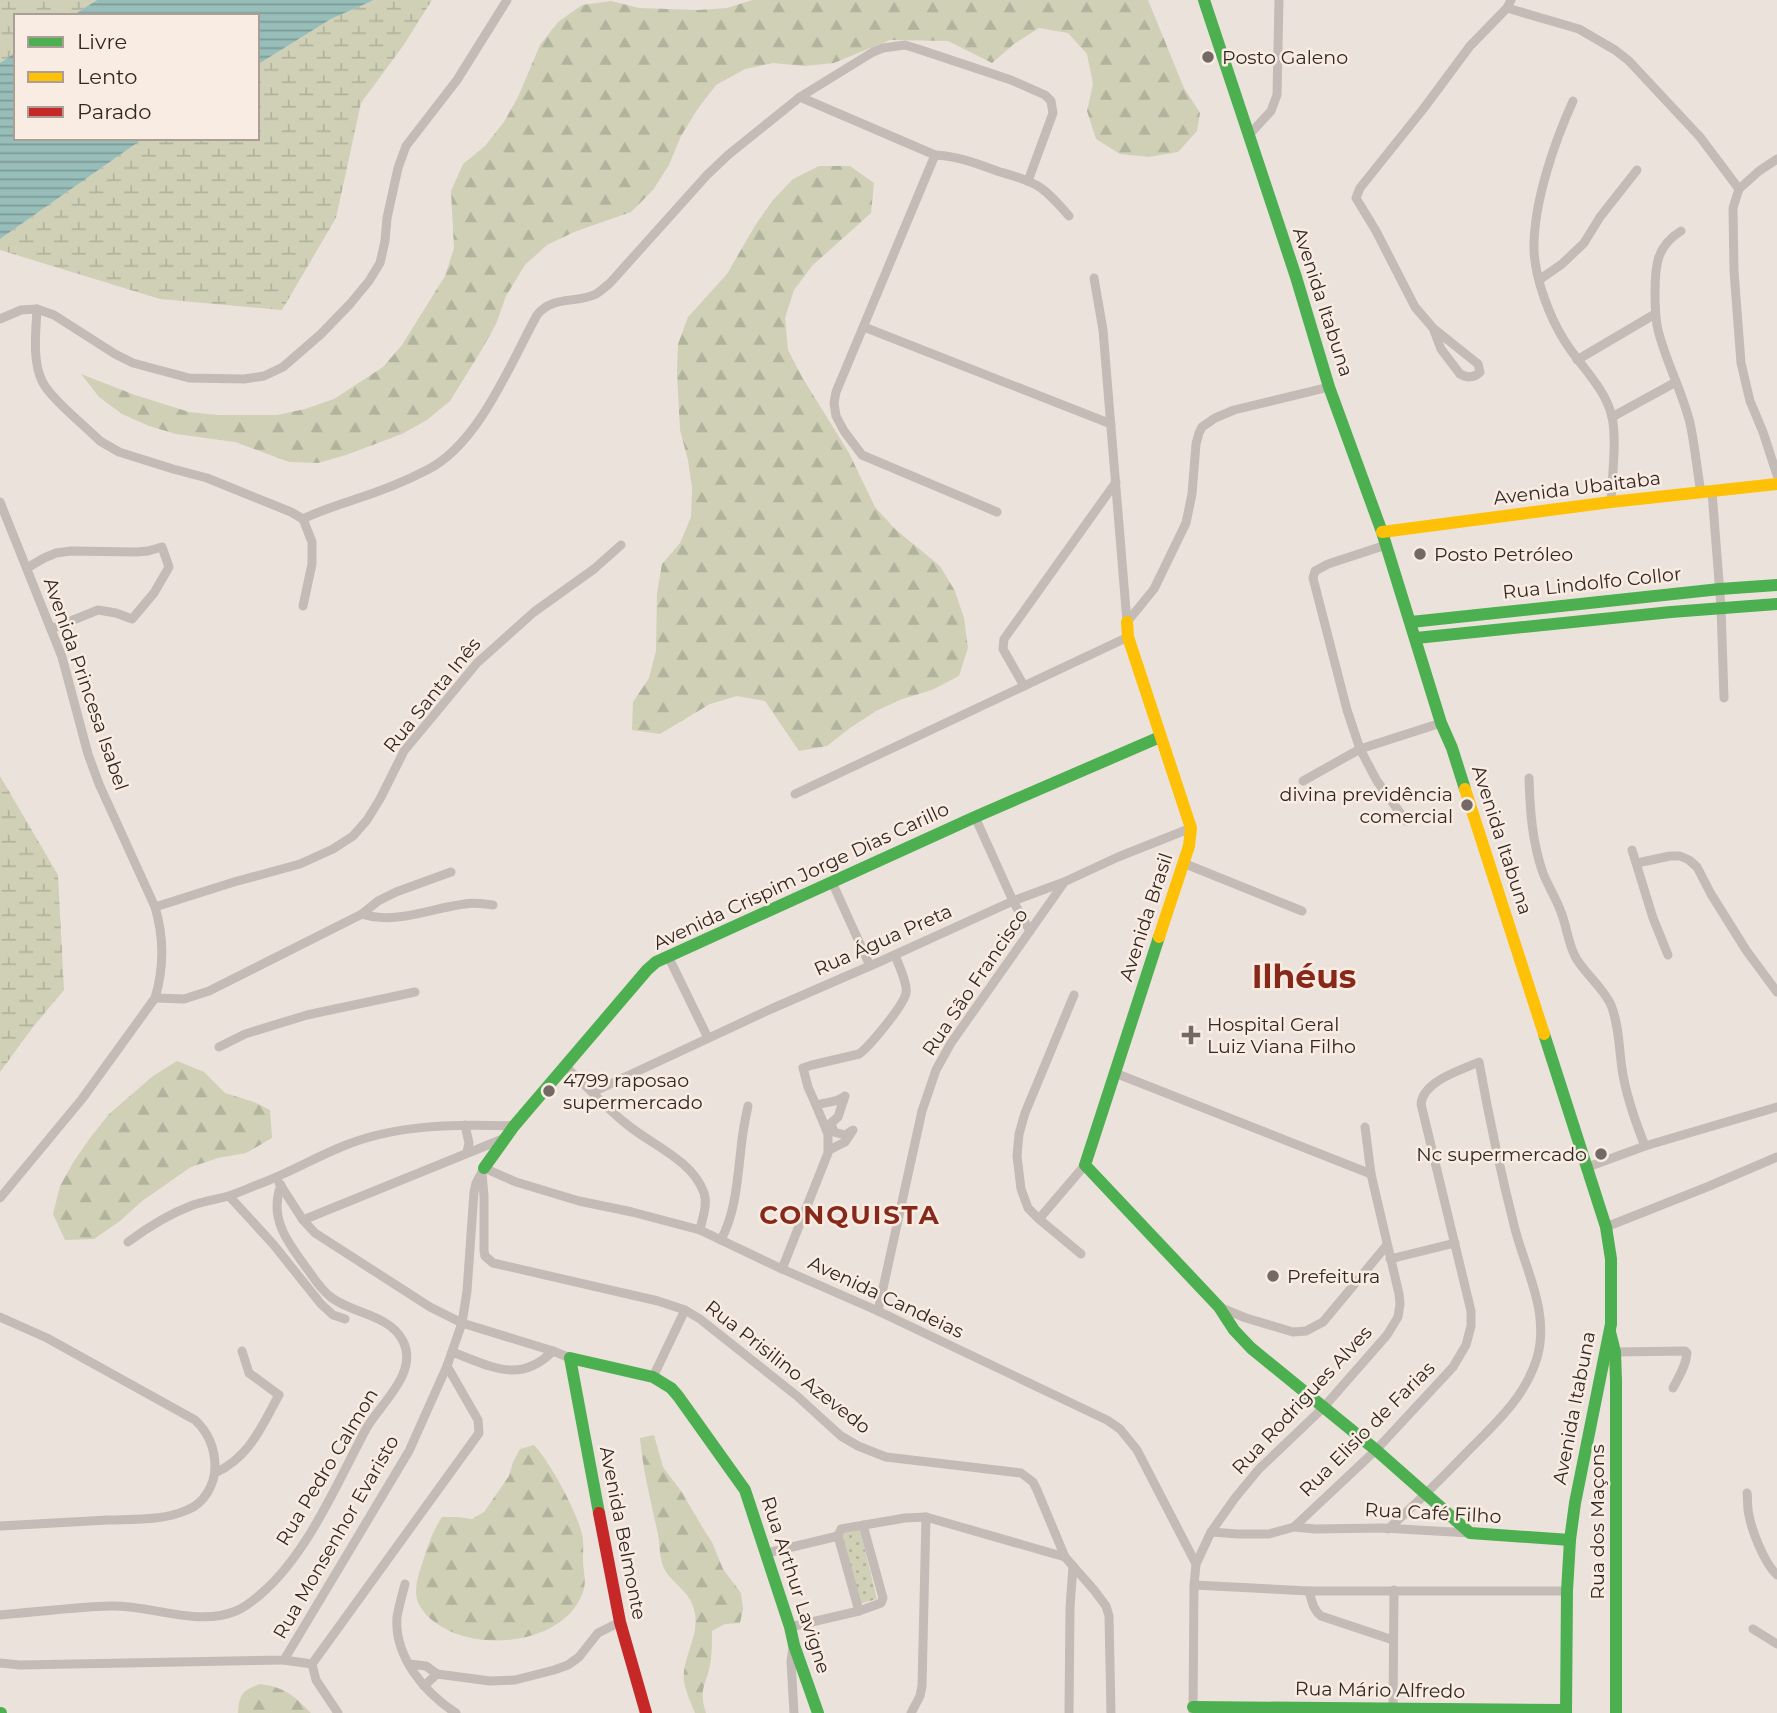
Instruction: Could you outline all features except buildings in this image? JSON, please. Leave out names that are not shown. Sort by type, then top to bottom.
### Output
[{"type":"main road","name":"Avenida Itabuna","points":[[1204,0],[1296,277],[1329,387],[1382,532],[1441,723],[1452,748],[1606,1227],[1611,1259],[1610,1331],[1604,1350],[1570,1540],[1566,1712]]},
{"type":"main road","name":"Avenida Ubaitaba","points":[[1382,532],[1611,502],[1777,484]]},
{"type":"main road","name":"Rua Lindolfo Collor","points":[[1411,622],[1777,585]]},
{"type":"main road","name":"Rua Lindolfo Collor","points":[[1416,638],[1721,607],[1777,604]]},
{"type":"main road","name":"Avenida Brasil","points":[[1085,1165],[1189,846],[1191,828],[1128,637],[1127,622]]},
{"type":"main road","name":"Avenida Crispim Jorge Dias Carillo","points":[[482,1170],[514,1126],[656,962],[975,817],[1160,737]]},
{"type":"main road","points":[[1085,1165],[1219,1307],[1251,1349],[1376,1450],[1470,1533]]},
{"type":"main road","name":"Rua dos Maçons","points":[[1610,1331],[1615,1352],[1616,1406],[1616,1713]]},
{"type":"main road","name":"Rua Arthur Lavigne","points":[[569,1358],[653,1377],[671,1388],[745,1490],[818,1713]]},
{"type":"main road","name":"Avenida Belmonte","points":[[569,1358],[620,1622],[646,1713]]},
{"type":"main road","points":[[1595,1403],[1616,1406]]},
{"type":"main road","name":"Rua Café Filho","points":[[1470,1533],[1570,1540]]},
{"type":"main road","name":"Rua Mário Alfredo","points":[[1193,1710],[1566,1712]]},
{"type":"street","points":[[0,318],[21,310],[37,309],[54,315],[133,363],[189,378],[244,379],[264,376],[283,366],[320,334],[369,281],[380,263],[398,168],[407,146],[457,80],[507,0]]},
{"type":"street","points":[[1248,136],[1271,111],[1277,95],[1279,0]]},
{"type":"street","points":[[1433,328],[1441,349],[1460,374],[1464,377],[1476,376],[1480,372],[1478,364],[1433,328],[1415,307],[1356,198],[1360,188],[1457,62],[1509,4],[1579,29],[1622,55],[1700,137],[1739,189]]},
{"type":"street","points":[[303,519],[367,495],[445,460],[477,423],[501,384],[537,314],[544,307],[597,293],[610,283],[707,175],[729,155],[800,97],[873,52],[905,45],[1010,80],[1045,95],[1051,101],[1053,113],[1028,181]]},
{"type":"street","points":[[800,97],[935,155],[965,159],[1028,181],[1056,200],[1069,216]]},
{"type":"street","points":[[1573,101],[1548,169],[1538,211],[1534,248],[1539,280],[1563,339],[1602,394],[1612,417],[1614,436],[1611,502]]},
{"type":"street","points":[[935,155],[836,392],[835,416],[862,455],[997,512]]},
{"type":"street","points":[[1777,159],[1739,189],[1733,208],[1734,271],[1743,378],[1777,475]]},
{"type":"street","points":[[1539,280],[1562,264],[1584,243],[1600,217],[1637,170]]},
{"type":"street","points":[[1681,231],[1667,242],[1659,256],[1655,279],[1655,314],[1658,331],[1690,423],[1706,492],[1720,589],[1724,698]]},
{"type":"street","name":"Avenida Brasil","points":[[1094,278],[1103,330],[1127,622]]},
{"type":"street","points":[[37,309],[37,362],[42,380],[50,392],[100,441],[138,458],[217,481],[303,519],[312,542],[312,564],[303,607]]},
{"type":"street","points":[[1577,360],[1655,314]]},
{"type":"street","points":[[864,327],[1111,425]]},
{"type":"street","points":[[1612,417],[1676,382]]},
{"type":"street","points":[[1127,622],[1154,589],[1186,523],[1192,494],[1196,444],[1202,427],[1214,418],[1234,410],[1329,387]]},
{"type":"street","points":[[1024,686],[1003,649],[1004,639],[1116,482]]},
{"type":"street","name":"Avenida Princesa Isabel","points":[[0,502],[62,657],[88,754],[99,784],[155,907],[162,951],[160,981],[155,998],[82,1099],[0,1198]]},
{"type":"street","name":"Rua Santa Inês","points":[[155,907],[300,864],[333,849],[353,836],[380,799],[404,751],[477,663],[534,612],[594,569],[621,545]]},
{"type":"street","points":[[1386,545],[1328,564],[1315,570],[1313,574],[1347,710],[1360,749],[1377,781],[1406,821]]},
{"type":"street","points":[[27,568],[56,553],[137,552],[162,547],[169,567],[149,600],[132,619],[98,610],[51,629]]},
{"type":"street","points":[[795,794],[1128,637]]},
{"type":"street","points":[[1303,780],[1360,749],[1441,723]]},
{"type":"street","points":[[1529,778],[1535,846],[1544,875],[1561,912],[1577,960],[1611,1004],[1631,1112],[1645,1146]]},
{"type":"street","points":[[975,817],[1013,901],[1030,931]]},
{"type":"street","name":"Rua Água Preta","points":[[593,1092],[1013,901],[1064,883],[1118,857],[1191,828]]},
{"type":"street","points":[[1632,850],[1653,918],[1668,955]]},
{"type":"street","points":[[1637,863],[1680,856],[1697,867],[1746,950],[1777,992]]},
{"type":"street","points":[[1183,863],[1302,911]]},
{"type":"street","points":[[155,998],[184,999],[209,991],[362,914],[396,891],[451,872]]},
{"type":"street","points":[[832,882],[870,966]]},
{"type":"street","name":"Rua São Francisco","points":[[878,1311],[922,1111],[936,1070],[951,1043],[1064,883]]},
{"type":"street","points":[[362,914],[387,918],[464,904],[493,905]]},
{"type":"street","points":[[782,1269],[829,1150],[828,1134],[803,1068],[859,1054],[865,1050],[899,1006],[906,992],[895,955]]},
{"type":"street","points":[[668,956],[708,1038]]},
{"type":"street","points":[[219,1047],[245,1034],[307,1014],[415,992]]},
{"type":"street","points":[[1074,995],[1025,1113],[1017,1156],[1021,1189],[1028,1208],[1081,1254]]},
{"type":"street","name":"Rua Elisio de Farias","points":[[1294,1527],[1376,1450],[1453,1367],[1466,1345],[1471,1326],[1471,1311],[1421,1110],[1422,1098],[1434,1084],[1479,1062],[1516,1231],[1540,1308],[1541,1333],[1537,1356],[1528,1381],[1510,1408],[1427,1494]]},
{"type":"street","points":[[565,1066],[627,1125],[681,1163],[696,1178],[704,1194],[705,1204],[700,1230]]},
{"type":"street","points":[[1115,1073],[1371,1174]]},
{"type":"street","points":[[816,1105],[839,1101],[845,1096],[838,1117],[831,1123],[834,1132],[845,1135],[853,1130],[845,1142],[829,1150]]},
{"type":"street","points":[[722,1240],[733,1211],[748,1105]]},
{"type":"street","points":[[1588,1167],[1645,1146],[1777,1107]]},
{"type":"street","points":[[465,1125],[469,1143],[467,1152]]},
{"type":"street","points":[[128,1242],[171,1214],[195,1204],[279,1181],[347,1144],[383,1133],[465,1125],[514,1126]]},
{"type":"street","name":"Rua Rodrigues Alves","points":[[1196,1564],[1211,1532],[1234,1497],[1259,1469],[1323,1408],[1373,1352],[1398,1317],[1399,1294],[1371,1174],[1364,1127]]},
{"type":"street","points":[[303,1220],[505,1138]]},
{"type":"street","points":[[1606,1227],[1777,1157]]},
{"type":"street","points":[[1039,1219],[1085,1165]]},
{"type":"street","name":"Avenida Candeias","points":[[482,1170],[579,1201],[700,1230],[1091,1412],[1120,1429],[1137,1450],[1196,1564]]},
{"type":"street","name":"Rua Prisilino Azevedo","points":[[482,1170],[484,1251],[485,1256],[494,1263],[658,1301],[685,1310],[797,1396],[841,1436],[858,1446],[886,1457],[1015,1472],[1027,1476],[1037,1490],[1065,1557]]},
{"type":"street","name":"Avenida Crispim Jorge Dias Carillo","points":[[462,1323],[474,1192],[482,1170]]},
{"type":"street","points":[[279,1181],[303,1220],[315,1233],[430,1307],[462,1323],[569,1358]]},
{"type":"street","name":"Rua Pedro Calmon","points":[[0,1615],[111,1606],[190,1616],[233,1613],[244,1608],[278,1580],[312,1530],[369,1425],[405,1371],[407,1355],[397,1333],[387,1325],[334,1300],[318,1285],[286,1239],[280,1224],[276,1202],[279,1181]]},
{"type":"street","points":[[229,1196],[273,1244],[321,1304],[332,1315],[345,1319]]},
{"type":"street","points":[[1390,1259],[1455,1244]]},
{"type":"street","points":[[1219,1307],[1283,1330],[1306,1332],[1323,1322],[1387,1245]]},
{"type":"street","points":[[653,1377],[685,1310]]},
{"type":"street","points":[[0,1317],[47,1338],[195,1420],[205,1430],[215,1457],[215,1473],[210,1488],[202,1500],[188,1510],[149,1518],[0,1526]]},
{"type":"street","name":"Rua Monsenhor Evaristo","points":[[0,1663],[155,1664],[284,1660],[409,1451],[447,1366],[462,1323]]},
{"type":"street","points":[[215,1473],[233,1464],[246,1452],[279,1395],[249,1373],[242,1351]]},
{"type":"street","points":[[452,1352],[502,1370],[519,1370],[542,1362],[553,1351]]},
{"type":"street","points":[[1615,1352],[1685,1351],[1687,1357],[1683,1371],[1673,1388]]},
{"type":"street","points":[[338,1713],[316,1680],[312,1664],[479,1433],[478,1420],[447,1366]]},
{"type":"street","points":[[1747,1493],[1748,1514],[1767,1562],[1777,1575]]},
{"type":"street","points":[[1388,1529],[1427,1494]]},
{"type":"street","points":[[911,1713],[922,1686],[926,1517]]},
{"type":"street","points":[[859,1611],[838,1536],[841,1529],[926,1517],[1065,1557],[1105,1606],[1109,1616],[1111,1713]]},
{"type":"street","points":[[790,1627],[859,1611],[881,1603],[883,1600],[863,1525]]},
{"type":"street","name":"Rua Café Filho","points":[[1211,1532],[1269,1534],[1294,1527],[1470,1533]]},
{"type":"street","points":[[767,1553],[838,1536]]},
{"type":"street","points":[[1193,1710],[1196,1564]]},
{"type":"street","points":[[1069,1713],[1073,1566]]},
{"type":"street","points":[[405,1584],[397,1619],[402,1653],[424,1686],[456,1713]]},
{"type":"street","points":[[1194,1585],[1309,1591],[1567,1591]]},
{"type":"street","points":[[1392,1709],[1394,1590]]},
{"type":"street","points":[[1309,1591],[1314,1608],[1321,1616],[1393,1640]]},
{"type":"street","points":[[409,1664],[426,1665],[437,1674],[490,1681],[516,1680],[568,1665],[579,1657],[598,1633],[620,1622]]},
{"type":"street","points":[[1753,1629],[1777,1644]]},
{"type":"street","points":[[794,1646],[791,1661],[794,1713]]},
{"type":"street","points":[[284,1660],[312,1664]]},
{"type":"street","points":[[424,1686],[437,1674]]},
{"type":"green space","points":[[0,0],[97,0],[75,14],[14,14],[14,53],[0,63]]},
{"type":"green space","points":[[374,0],[432,0],[403,46],[361,103],[336,218],[282,310],[160,299],[0,250],[0,239],[141,140],[259,140],[259,64],[331,19]]},
{"type":"green space","points":[[752,0],[1148,0],[1184,88],[1200,113],[1197,131],[1178,152],[1149,157],[1120,154],[1096,139],[1087,111],[1093,84],[1087,54],[1068,33],[1039,28],[992,63],[948,41],[890,40],[834,63],[804,66],[773,63],[745,69],[716,85],[681,136],[669,165],[653,190],[631,212],[574,232],[547,245],[525,265],[506,296],[496,324],[450,401],[427,420],[402,434],[318,463],[289,462],[235,442],[176,434],[149,426],[122,414],[99,397],[81,374],[189,412],[218,415],[277,415],[334,399],[383,367],[402,345],[445,276],[454,248],[451,191],[463,164],[485,146],[504,122],[540,45],[558,22],[582,5],[611,1],[639,8],[698,10],[727,8]]},
{"type":"green space","points":[[819,166],[850,166],[874,183],[871,213],[812,266],[794,290],[785,318],[788,350],[849,453],[875,507],[895,529],[940,566],[955,591],[964,618],[968,648],[959,676],[932,690],[902,699],[876,711],[827,746],[799,751],[765,701],[737,696],[710,704],[660,734],[632,730],[633,702],[649,678],[656,651],[657,593],[662,564],[680,543],[691,517],[692,488],[680,430],[678,344],[688,317],[727,274],[773,200],[793,179]]},
{"type":"green space","points":[[0,776],[58,875],[64,990],[0,1072]]},
{"type":"green space","points":[[177,1061],[204,1072],[225,1093],[270,1110],[272,1138],[246,1153],[191,1167],[94,1239],[65,1240],[53,1214],[60,1186],[74,1161],[109,1114],[153,1076]]},
{"type":"green space","points":[[654,1435],[663,1467],[712,1542],[723,1569],[741,1593],[743,1609],[740,1623],[725,1624],[712,1631],[711,1661],[703,1693],[706,1713],[695,1713],[684,1682],[685,1665],[695,1632],[693,1605],[663,1566],[645,1474],[640,1438]]},
{"type":"green space","points":[[534,1445],[555,1474],[579,1524],[583,1540],[583,1592],[574,1609],[560,1622],[523,1638],[481,1640],[444,1628],[423,1610],[416,1592],[420,1571],[436,1527],[442,1517],[472,1519],[484,1512],[509,1476],[520,1449]]},
{"type":"green space","points":[[860,1530],[877,1599],[859,1604],[842,1534]]},
{"type":"green space","points":[[260,1684],[288,1693],[311,1713],[238,1713],[243,1694]]},
{"type":"water","points":[[97,0],[374,0],[331,19],[259,64],[259,14],[75,14]]},
{"type":"water","points":[[14,53],[14,140],[141,140],[0,239],[0,63]]},
{"type":"traffic: fast","points":[[1204,0],[1296,277],[1329,387],[1382,532],[1441,723],[1465,789]]},
{"type":"traffic: fast","points":[[1411,622],[1777,585]]},
{"type":"traffic: fast","points":[[1416,638],[1777,604]]},
{"type":"traffic: fast","points":[[484,1168],[514,1126],[656,962],[975,817],[1160,737]]},
{"type":"traffic: fast","points":[[1159,937],[1085,1165],[1219,1307],[1234,1330],[1251,1348],[1376,1450],[1470,1533],[1570,1540]]},
{"type":"traffic: fast","points":[[1544,1034],[1606,1227],[1611,1259],[1611,1324],[1570,1540],[1566,1713]]},
{"type":"traffic: fast","points":[[1610,1332],[1615,1352],[1616,1381],[1616,1713]]},
{"type":"traffic: fast","points":[[599,1513],[570,1358],[653,1377],[671,1388],[745,1490],[818,1713]]},
{"type":"traffic: fast","points":[[1193,1707],[1566,1710]]},
{"type":"traffic: slow","points":[[1382,532],[1611,502],[1777,484]]},
{"type":"traffic: slow","points":[[1127,622],[1128,637],[1191,828],[1189,846],[1159,937]]},
{"type":"traffic: slow","points":[[1465,789],[1544,1034]]},
{"type":"traffic: jam","points":[[599,1513],[620,1622],[646,1713]]},
{"type":"place","name":"Posto Galeno","points":[[1208,57]]},
{"type":"place","name":"Posto Petróleo","points":[[1420,554]]},
{"type":"place","name":"divina previdência comercial","points":[[1467,805]]},
{"type":"place","name":"Hospital Geral Luiz Viana Filho","points":[[1191,1035]]},
{"type":"place","name":"4799 raposao supermercado","points":[[549,1091]]},
{"type":"place","name":"Nc supermercado","points":[[1601,1154]]},
{"type":"place","name":"Prefeitura","points":[[1273,1276]]},
{"type":"district","name":"Ilhéus","points":[[1304,976]]},
{"type":"district","name":"CONQUISTA","points":[[850,1215]]}]
